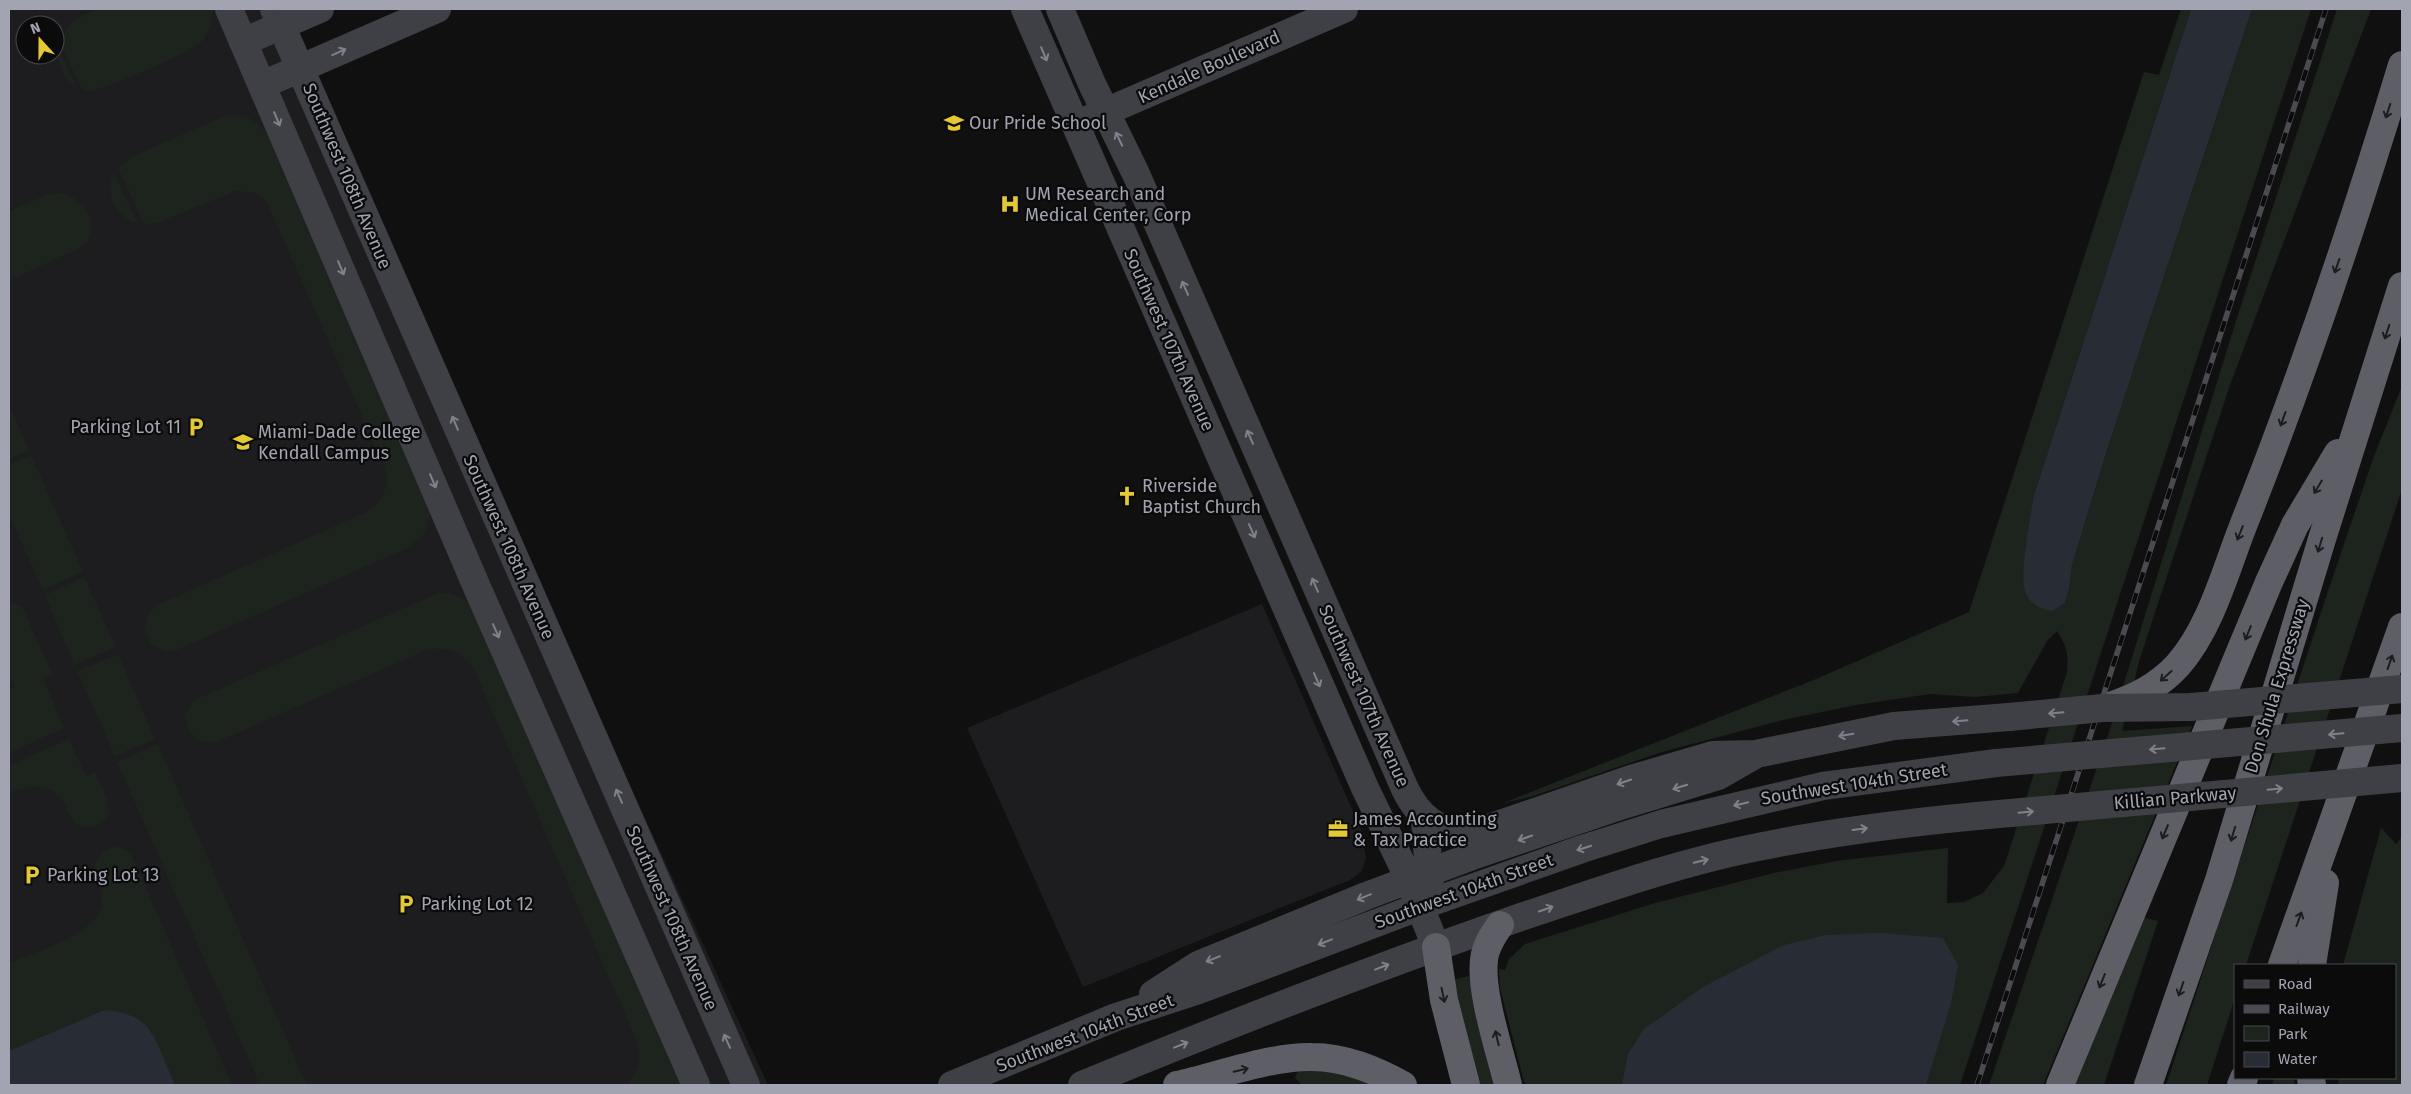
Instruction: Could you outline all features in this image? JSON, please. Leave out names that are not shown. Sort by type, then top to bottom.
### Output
[{"type":"highway","points":[[2102,708],[2148,691],[2164,678],[2184,657],[2201,632],[2258,488],[2337,267],[2402,64]]},
{"type":"highway","name":"Don Shula Expressway","points":[[2148,1085],[2219,880],[2402,286]]},
{"type":"highway","points":[[2060,1085],[2269,582],[2295,525],[2361,415]]},
{"type":"highway","points":[[2282,964],[2334,824],[2402,627]]},
{"type":"highway","points":[[2312,964],[2334,824]]},
{"type":"highway","points":[[1500,925],[1486,950],[1484,979],[1508,1085]]},
{"type":"highway","points":[[1436,947],[1444,1000],[1466,1085]]},
{"type":"highway","points":[[1177,1085],[1266,1064],[1312,1057],[1358,1065],[1403,1085]]},
{"type":"main road","points":[[229,9],[476,585],[696,1085]]},
{"type":"main road","points":[[243,42],[278,17],[320,9]]},
{"type":"main road","points":[[262,85],[437,9]]},
{"type":"main road","name":"Southwest 107th Avenue","points":[[1025,9],[1381,825],[1418,876],[1436,947]]},
{"type":"main road","name":"Southwest 107th Avenue","points":[[1060,9],[1136,174],[1405,789],[1416,809],[1425,819],[1418,876]]},
{"type":"main road","name":"Kendale Boulevard","points":[[1074,125],[1344,9]]},
{"type":"main road","name":"Southwest 108th Avenue","points":[[278,17],[477,475],[746,1085]]},
{"type":"main road","points":[[1425,819],[1445,830],[1464,833],[1477,832],[1631,779],[1713,755],[1756,754],[1894,726],[2102,708],[2191,707],[2402,689]]},
{"type":"main road","name":"Southwest 104th Street","points":[[952,1085],[1116,1017],[1199,990],[1426,904],[1582,849],[1660,824],[1738,804],[1822,786],[1996,763],[2402,728]]},
{"type":"main road","points":[[1116,1017],[1198,965],[1418,876],[1614,808],[1718,776],[1756,754]]},
{"type":"main road","name":"Killian Parkway","points":[[1500,925],[1678,866],[1756,847],[1835,833],[1977,816],[2402,778]]},
{"type":"main road","points":[[1082,1085],[1436,947],[1500,925]]},
{"type":"shaded area","name":"Miami-Dade College Kendall Campus","points":[[9,9],[287,9],[608,738],[768,1085],[9,1085]]},
{"type":"shaded area","points":[[1262,604],[1362,832],[1366,859],[1361,872],[1350,880],[1083,987],[967,728]]},
{"type":"green space","points":[[98,9],[213,9],[209,30],[202,41],[195,46],[149,69],[114,84],[91,91],[82,89],[65,54],[65,33],[74,20]]},
{"type":"green space","points":[[2181,9],[2191,9],[2034,495],[2053,611],[2065,603],[2072,565],[2108,447],[2252,9],[2311,9],[1960,1085],[1528,1085],[1524,1082],[1500,988],[1499,969],[1505,970],[1509,959],[1525,944],[1655,903],[1774,873],[1836,861],[1948,848],[1947,903],[1964,902],[1983,893],[2004,866],[2067,672],[2066,650],[2057,631],[2047,641],[2018,693],[1975,697],[1930,694],[1856,705],[1783,720],[1662,752],[1530,797],[1503,803],[1816,679],[1969,612],[2144,72],[2159,75]]},
{"type":"green space","points":[[2337,9],[2371,9],[2230,385],[2140,658],[2122,731],[2192,726],[2043,1085],[1989,1085],[2109,732],[2235,324]]},
{"type":"green space","points":[[65,62],[77,87],[67,79],[59,65],[65,65]]},
{"type":"green space","points":[[237,115],[247,117],[256,122],[271,138],[431,513],[424,535],[408,548],[177,650],[165,652],[151,644],[145,628],[149,614],[157,605],[364,513],[371,509],[380,499],[386,481],[384,466],[267,203],[256,193],[236,191],[157,223],[144,224],[118,168],[133,156],[222,117]]},
{"type":"green space","points":[[114,172],[137,223],[129,220],[117,210],[110,188]]},
{"type":"green space","points":[[64,193],[85,208],[91,221],[86,245],[9,281],[9,211],[48,194]]},
{"type":"green space","points":[[2402,386],[2402,489],[2246,964],[2234,964],[2234,1001],[2207,1085],[2166,1085],[2328,591],[2374,456]]},
{"type":"green space","points":[[9,404],[29,450],[9,459]]},
{"type":"green space","points":[[31,455],[83,572],[43,590],[9,515],[9,465]]},
{"type":"green space","points":[[84,577],[116,647],[74,665],[45,595]]},
{"type":"green space","points":[[438,593],[451,593],[472,604],[685,1085],[628,1085],[638,1066],[638,1044],[475,672],[461,655],[449,650],[427,650],[217,742],[204,742],[190,732],[185,714],[194,700]]},
{"type":"green space","points":[[9,601],[23,608],[53,675],[44,680],[64,728],[9,753],[9,690],[15,687],[9,674]]},
{"type":"green space","points":[[118,654],[155,739],[115,756],[77,671]]},
{"type":"green space","points":[[69,739],[86,776],[95,772],[105,793],[108,809],[107,816],[94,827],[85,828],[75,823],[59,796],[46,788],[31,787],[9,793],[9,765]]},
{"type":"green space","points":[[158,744],[307,1085],[260,1085],[117,762]]},
{"type":"green space","points":[[2381,828],[2396,844],[2402,837],[2402,1085],[2339,1085],[2338,1079],[2396,1079],[2396,964],[2343,964]]},
{"type":"green space","points":[[117,846],[126,850],[133,858],[232,1085],[175,1085],[153,1036],[142,1022],[120,1012],[9,1051],[9,963],[65,940],[91,923],[99,913],[102,901],[95,872],[95,863],[103,851]]},
{"type":"green space","points":[[2143,917],[2158,921],[2104,1085],[2067,1085]]},
{"type":"green space","points":[[1469,976],[1493,1085],[1475,1085],[1452,980]]},
{"type":"green space","points":[[1307,1068],[1341,1073],[1377,1085],[1302,1085],[1295,1078],[1298,1070]]},
{"type":"green space","points":[[2274,1079],[2294,1079],[2295,1085],[2272,1085]]},
{"type":"water","points":[[2191,9],[2252,9],[2108,447],[2072,565],[2065,603],[2053,611],[2032,602],[2024,588],[2024,562],[2034,495]]},
{"type":"water","points":[[1881,933],[1943,938],[1958,965],[1951,1003],[1926,1085],[1622,1085],[1628,1054],[1644,1029],[1703,987],[1784,945],[1826,935]]},
{"type":"water","points":[[105,1010],[129,1015],[138,1019],[147,1027],[156,1042],[175,1085],[9,1085],[9,1051]]},
{"type":"railway","points":[[1977,1085],[2326,9]]},
{"type":"place","name":"Our Pride School","points":[[954,123]]},
{"type":"place","name":"UM Research and Medical Center, Corp","points":[[1010,204]]},
{"type":"place","name":"Parking Lot 11","points":[[196,427]]},
{"type":"place","name":"Miami-Dade College Kendall Campus","points":[[243,442]]},
{"type":"place","name":"Riverside Baptist Church","points":[[1127,496]]},
{"type":"place","name":"James Accounting & Tax Practice","points":[[1338,829]]},
{"type":"place","name":"Parking Lot 13","points":[[32,875]]},
{"type":"place","name":"Parking Lot 12","points":[[406,904]]}]
